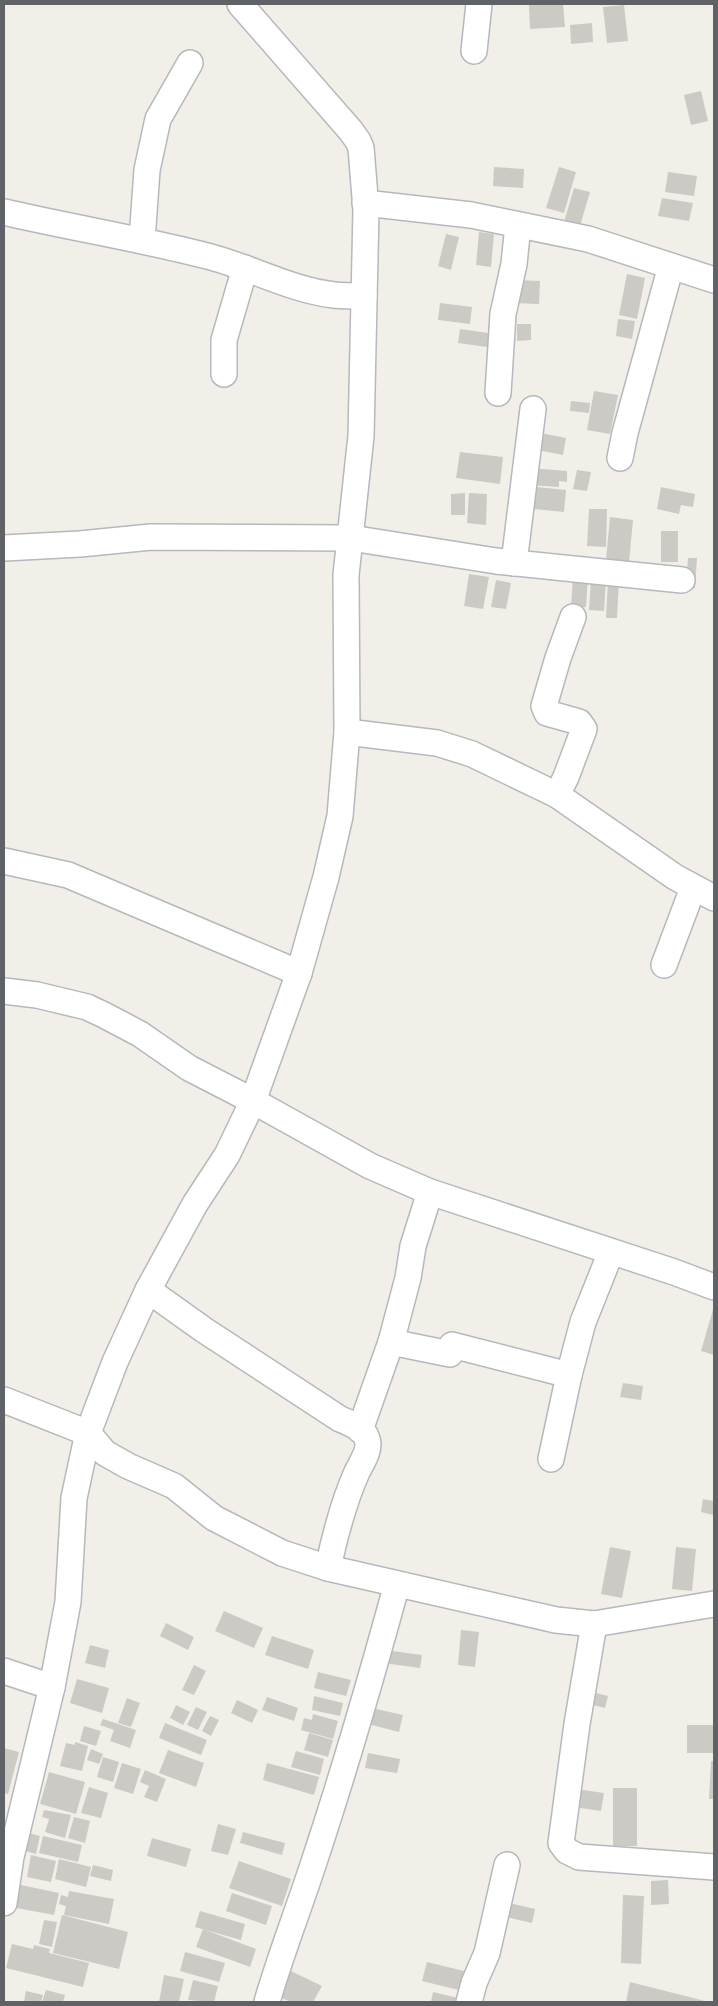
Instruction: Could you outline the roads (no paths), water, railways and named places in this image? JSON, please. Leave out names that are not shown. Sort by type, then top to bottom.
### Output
[{"type":"street","points":[[4,1904],[6,1876],[52,1686],[68,1602],[74,1498],[88,1433],[115,1362],[148,1290],[195,1204],[227,1155],[253,1101],[299,973],[326,877],[340,816],[347,732],[346,575],[361,436],[366,203],[361,148],[358,140],[240,4]]},
{"type":"street","points":[[474,51],[479,4]]},
{"type":"street","points":[[142,240],[147,170],[158,119],[190,63]]},
{"type":"street","points":[[366,203],[471,215],[588,239],[714,280]]},
{"type":"street","points":[[4,212],[142,240],[230,262],[314,291],[335,295],[364,296]]},
{"type":"street","points":[[498,393],[503,314],[514,264],[518,224]]},
{"type":"street","points":[[620,458],[625,433],[671,266]]},
{"type":"street","points":[[224,374],[224,340],[245,268]]},
{"type":"street","points":[[514,563],[533,409]]},
{"type":"street","points":[[4,548],[80,544],[151,537],[351,538],[514,563],[682,580]]},
{"type":"street","points":[[557,795],[566,777],[584,729],[579,722],[547,713],[544,706],[558,658],[573,617]]},
{"type":"street","points":[[347,732],[437,743],[472,754],[557,795],[704,893],[664,965]]},
{"type":"street","points":[[4,861],[68,875],[299,973]]},
{"type":"street","points":[[4,991],[37,995],[87,1008],[140,1034],[189,1068],[370,1166],[430,1192],[674,1272],[714,1287]]},
{"type":"street","points":[[360,1430],[392,1342],[408,1278],[413,1246],[430,1192]]},
{"type":"street","points":[[551,1460],[568,1374],[583,1322],[611,1252]]},
{"type":"street","points":[[148,1290],[204,1330],[340,1419],[360,1430],[367,1438],[369,1447],[348,1494],[337,1525],[328,1568]]},
{"type":"street","points":[[392,1342],[450,1354],[452,1345],[568,1374]]},
{"type":"street","points":[[4,1400],[88,1433],[105,1453],[128,1466],[174,1486],[214,1518],[282,1553],[328,1568],[556,1620],[594,1624],[714,1604]]},
{"type":"street","points":[[267,2002],[313,1867],[364,1705],[397,1584]]},
{"type":"street","points":[[594,1624],[577,1724],[561,1844],[567,1851],[579,1857],[714,1868]]},
{"type":"street","points":[[4,1671],[52,1686]]},
{"type":"street","points":[[469,2002],[471,1990],[487,1954],[507,1865]]}]
